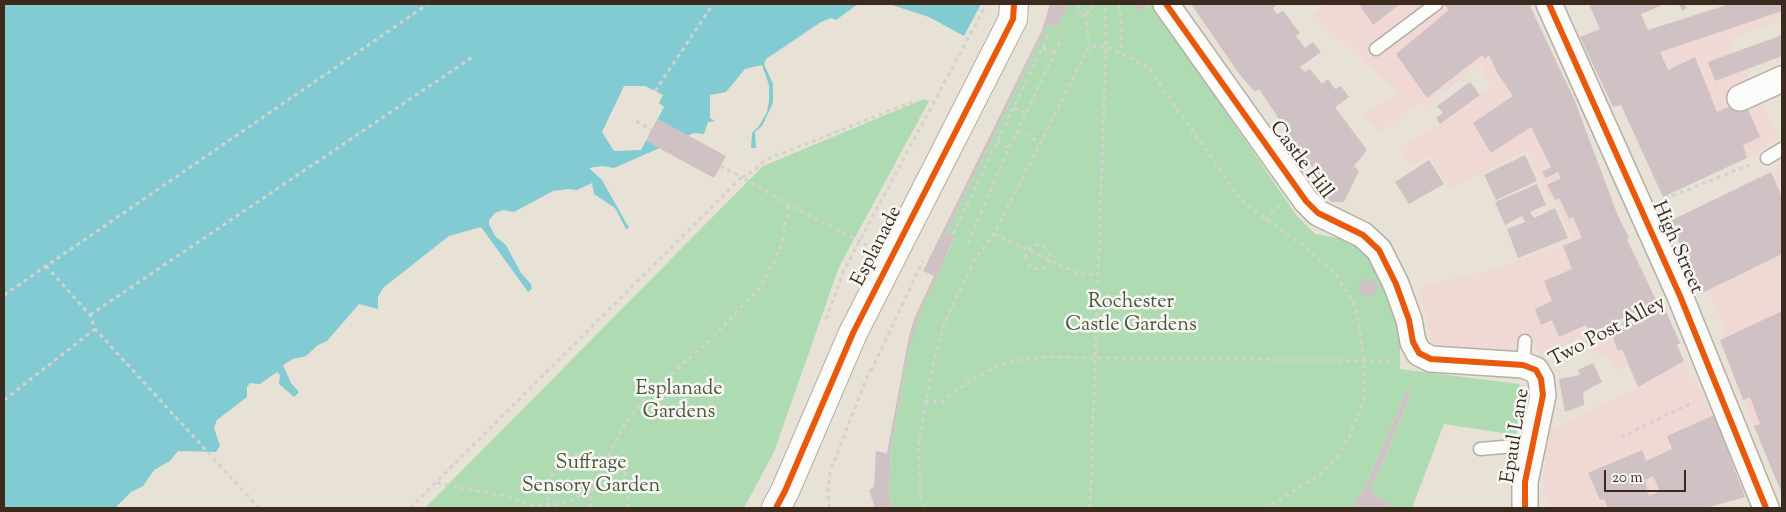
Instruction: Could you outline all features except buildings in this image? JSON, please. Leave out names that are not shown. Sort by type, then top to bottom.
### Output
[{"type":"street","name":"Esplanade","points":[[776,508],[853,332],[1013,19],[1014,4]]},
{"type":"street","name":"Castle Hill","points":[[1166,4],[1306,201],[1318,213],[1363,234],[1380,250],[1396,284],[1409,322],[1413,345],[1418,353]]},
{"type":"street","name":"High Street","points":[[1549,4],[1680,296],[1766,508]]},
{"type":"street","points":[[1740,98],[1782,79]]},
{"type":"street","name":"Epaul Lane","points":[[1418,353],[1437,360],[1529,359],[1541,380],[1543,395],[1536,439],[1532,448],[1525,487],[1525,508]]},
{"type":"lane","points":[[1376,49],[1436,4]]},
{"type":"lane","points":[[1767,158],[1782,149]]},
{"type":"lane","points":[[1480,450],[1515,446],[1532,448]]},
{"type":"path","points":[[4,295],[428,4]]},
{"type":"path","points":[[655,91],[713,4]]},
{"type":"path","points":[[1077,4],[1077,12],[1085,13],[1091,11],[1091,4]]},
{"type":"path","points":[[1090,508],[1106,46],[1105,4]]},
{"type":"path","points":[[1119,4],[1122,29],[1120,53]]},
{"type":"path","points":[[924,508],[917,457],[925,401],[938,344],[950,310],[975,259],[994,234],[1089,47],[1085,13]]},
{"type":"path","points":[[953,234],[1050,34]]},
{"type":"path","points":[[968,243],[1009,148],[1062,38]]},
{"type":"path","points":[[1089,47],[1106,46],[1148,68],[1242,201],[1306,248],[1337,276],[1356,307],[1364,361],[1364,400],[1349,437],[1336,459],[1318,476],[1266,508]]},
{"type":"path","points":[[1043,48],[1055,54]]},
{"type":"path","points":[[90,315],[474,56]]},
{"type":"path","points":[[410,508],[742,177],[755,170],[765,160],[917,100]]},
{"type":"path","points":[[1014,108],[1026,114]]},
{"type":"path","points":[[636,121],[652,130]]},
{"type":"path","points":[[1018,131],[1040,142]]},
{"type":"path","points":[[997,142],[1009,148]]},
{"type":"path","points":[[1641,209],[1767,158]]},
{"type":"path","points":[[720,166],[789,205],[892,258]]},
{"type":"path","points":[[590,508],[592,490],[606,457],[624,425],[648,395],[709,341],[762,285],[781,247],[789,205]]},
{"type":"path","points":[[994,234],[1079,274],[1099,275]]},
{"type":"path","points":[[1036,245],[1044,246],[1048,251],[1049,260],[1044,267],[1033,267],[1026,258],[1028,250],[1036,245]]},
{"type":"path","points":[[46,266],[90,315],[95,329],[259,508]]},
{"type":"path","points":[[4,400],[95,329]]},
{"type":"path","points":[[925,401],[941,402],[974,378],[998,366],[1019,360],[1043,357],[1096,356],[1403,361],[1418,353]]},
{"type":"path","points":[[1620,437],[1719,390]]},
{"type":"path","points":[[549,507],[547,490],[552,475],[562,463],[576,455],[591,454],[606,457],[617,464],[624,474],[629,485],[628,508]]},
{"type":"path","points":[[437,483],[510,497],[534,505],[549,507],[561,504],[592,490]]},
{"type":"shaded area","points":[[1326,4],[1529,4],[1574,99],[1618,216],[1657,302],[1542,356],[1538,354],[1535,343],[1525,341],[1519,341],[1517,348],[1509,353],[1444,348],[1437,345],[1430,338],[1420,287],[1494,269],[1573,241],[1555,201],[1550,203],[1527,150],[1450,189],[1429,155],[1411,166],[1399,148],[1440,124],[1491,87],[1480,63],[1425,107],[1419,102],[1381,132],[1362,115],[1400,94],[1313,15]]},
{"type":"shaded area","points":[[1730,4],[1782,4],[1782,19],[1728,40],[1779,138],[1747,158],[1663,197],[1621,105],[1613,107],[1587,52]]},
{"type":"shaded area","points":[[1782,167],[1782,490],[1774,476],[1726,357],[1720,340],[1727,336],[1708,291],[1700,294],[1670,221]]},
{"type":"shaded area","points":[[1662,308],[1683,360],[1714,415],[1745,497],[1706,508],[1550,508],[1543,492],[1548,430],[1638,387],[1628,367],[1620,370],[1614,367],[1606,354],[1597,357],[1591,344]]},
{"type":"green space","name":"Rochester Castle Gardens","points":[[1068,4],[1133,4],[1140,11],[1152,4],[1297,216],[1315,234],[1354,241],[1368,252],[1394,302],[1400,342],[1400,369],[1519,384],[1522,395],[1516,435],[1444,424],[1412,508],[1388,508],[1391,503],[1376,496],[1370,489],[1411,392],[1407,390],[1365,487],[1352,508],[893,508],[889,496],[891,446],[910,345],[916,321],[955,237],[946,233],[1048,24],[1057,27]]},
{"type":"green space","name":"Esplanade Gardens","points":[[924,99],[929,101],[839,267],[774,452],[744,508],[425,508],[763,166]]},
{"type":"water","points":[[4,4],[858,4],[836,20],[831,18],[821,22],[766,59],[764,64],[773,84],[773,103],[762,126],[755,132],[756,148],[751,148],[752,133],[759,126],[767,112],[769,101],[769,85],[762,65],[745,69],[726,92],[710,95],[710,118],[715,121],[708,122],[704,134],[694,133],[614,168],[602,166],[589,168],[602,180],[629,228],[626,229],[615,208],[594,194],[592,183],[577,190],[553,191],[514,212],[503,210],[495,213],[489,220],[489,224],[495,236],[506,245],[521,273],[531,284],[532,289],[528,292],[481,227],[449,236],[383,288],[378,297],[378,309],[359,304],[327,341],[318,345],[306,356],[293,359],[283,365],[291,383],[299,392],[294,397],[279,384],[280,375],[277,372],[260,384],[250,383],[247,387],[247,397],[217,420],[214,428],[220,446],[216,452],[178,451],[170,461],[154,470],[143,486],[131,492],[115,508],[4,508]]},
{"type":"water","points":[[889,4],[981,4],[964,36],[929,17]]},
{"type":"pier","points":[[624,86],[645,86],[663,95],[659,103],[664,107],[641,150],[614,151],[602,132]]},
{"type":"cycle path","points":[[776,508],[853,333],[1013,19],[1014,4]]},
{"type":"cycle path","points":[[1166,4],[1306,201],[1318,213],[1363,235],[1379,250],[1396,284],[1409,320],[1413,342],[1419,353],[1431,359],[1523,365],[1536,370],[1541,379],[1543,395],[1525,482],[1525,508]]},
{"type":"cycle path","points":[[1549,4],[1680,296],[1766,508]]},
{"type":"park label","name":"Suffrage Sensory Garden","points":[[591,476]]}]
